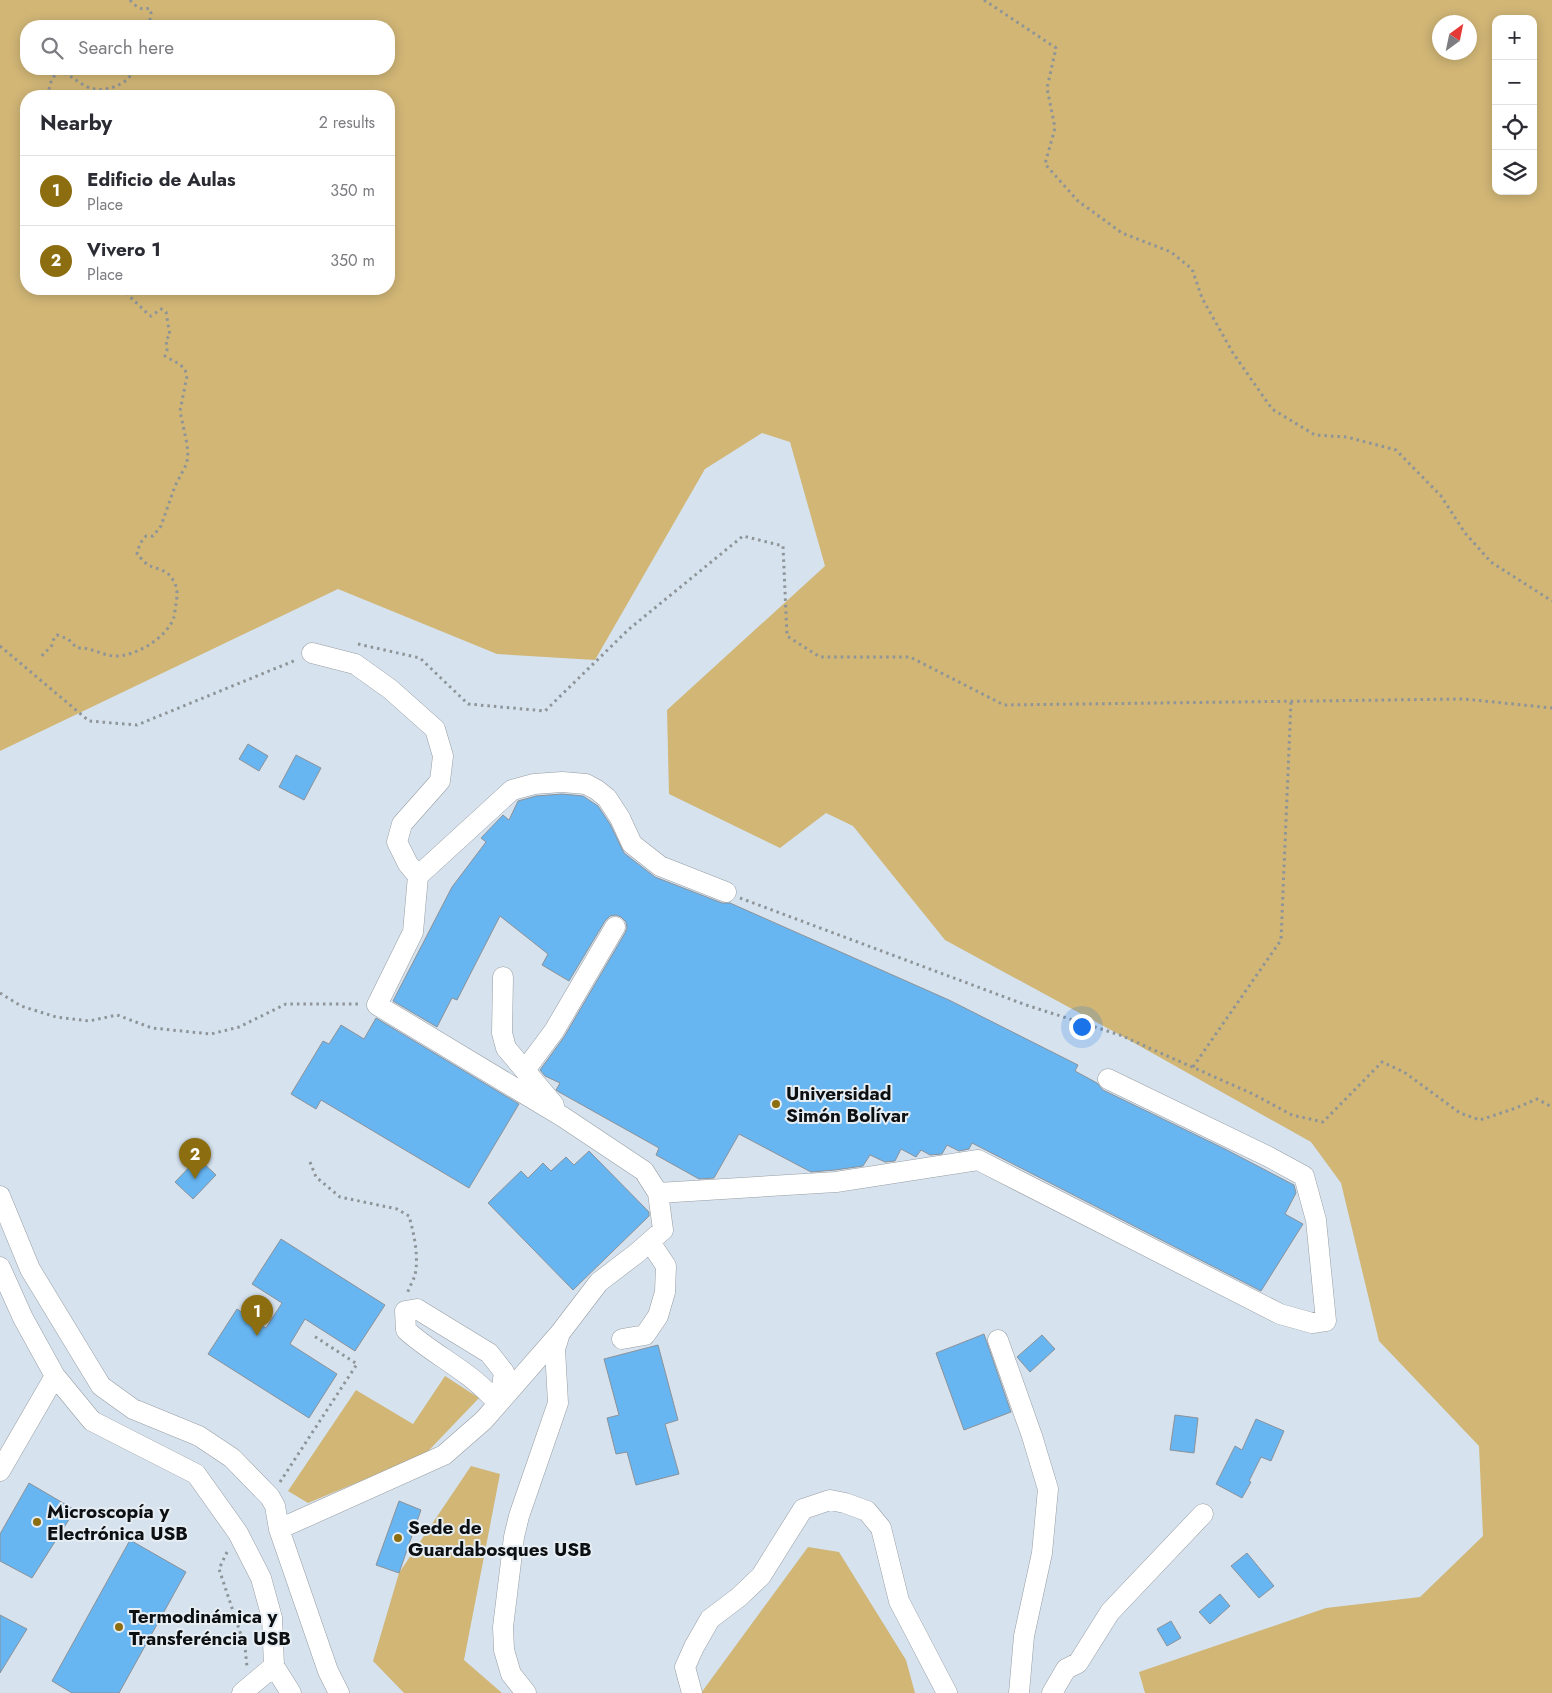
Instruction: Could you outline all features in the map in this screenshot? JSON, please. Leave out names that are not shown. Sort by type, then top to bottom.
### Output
[{"type":"lane","points":[[312,653],[355,664],[390,688],[435,729],[443,756],[440,781],[402,824],[397,842],[408,864],[418,876]]},
{"type":"lane","points":[[279,1529],[444,1455],[484,1420],[501,1396],[560,1333],[599,1282],[663,1230],[658,1193],[644,1171],[563,1116],[377,1005],[413,932],[418,876],[512,790],[534,784],[562,782],[586,784],[607,798],[620,818],[632,844],[660,866],[726,892]]},
{"type":"lane","points":[[524,1070],[554,1031],[615,927]]},
{"type":"lane","points":[[503,977],[502,1033],[506,1048],[563,1116]]},
{"type":"lane","points":[[658,1193],[836,1182],[978,1160],[1280,1314],[1312,1323],[1326,1320],[1316,1220],[1304,1176],[1269,1157],[1108,1080]]},
{"type":"lane","points":[[0,1196],[30,1269],[101,1386],[133,1409],[199,1436],[232,1458],[270,1497],[275,1506],[279,1529],[328,1671],[338,1693]]},
{"type":"lane","points":[[622,1339],[645,1335],[658,1316],[664,1292],[666,1266],[650,1242]]},
{"type":"lane","points":[[0,1267],[22,1318],[55,1376],[92,1422],[196,1474],[238,1533],[261,1578],[272,1618],[274,1666],[291,1693]]},
{"type":"lane","points":[[418,1309],[489,1353],[504,1372],[501,1396],[497,1394],[490,1395],[479,1383],[419,1343],[406,1330],[405,1312],[418,1309]]},
{"type":"lane","points":[[526,1693],[512,1674],[504,1650],[503,1627],[514,1537],[558,1403],[555,1349],[560,1333]]},
{"type":"lane","points":[[998,1340],[1032,1436],[1048,1489],[1042,1553],[1024,1636],[1019,1693]]},
{"type":"lane","points":[[0,1471],[55,1376]]},
{"type":"lane","points":[[692,1693],[686,1667],[694,1647],[710,1619],[761,1576],[803,1509],[830,1500],[846,1503],[867,1512],[881,1528],[899,1601],[946,1693]]},
{"type":"lane","points":[[1052,1693],[1066,1669],[1078,1663],[1110,1612],[1203,1514]]},
{"type":"lane","points":[[250,1687],[274,1666]]},
{"type":"path","points":[[130,0],[138,8],[144,10],[149,8],[151,13],[150,20]]},
{"type":"path","points":[[984,0],[1056,48],[1047,88],[1055,128],[1044,164],[1078,201],[1122,233],[1171,252],[1192,269],[1202,298],[1233,354],[1272,409],[1315,435],[1347,437],[1396,450],[1440,496],[1465,533],[1491,562],[1552,601]]},
{"type":"path","points":[[49,90],[52,79],[56,75]]},
{"type":"path","points":[[69,75],[85,86],[97,90],[108,89],[126,80],[131,75]]},
{"type":"path","points":[[42,656],[57,635],[68,639],[77,648],[89,648],[115,656],[128,654],[146,648],[164,633],[174,616],[178,598],[173,579],[166,572],[146,564],[137,554],[141,541],[146,536],[152,536],[161,526],[175,486],[186,465],[188,457],[187,444],[180,411],[188,376],[182,366],[165,356],[167,350],[166,340],[170,336],[168,314],[161,309],[151,316],[128,295]]},
{"type":"path","points":[[350,642],[420,658],[468,704],[545,711],[629,629],[743,536],[783,546],[787,636],[820,657],[910,657],[1004,705],[1464,699],[1552,708]]},
{"type":"path","points":[[0,646],[89,722],[137,724],[255,678],[312,653]]},
{"type":"path","points":[[1193,1067],[1281,940],[1291,701]]},
{"type":"path","points":[[726,892],[1026,1005],[1120,1035],[1253,1094],[1292,1115],[1323,1122],[1382,1062],[1404,1072],[1460,1113],[1480,1120],[1537,1099],[1552,1107]]},
{"type":"path","points":[[0,993],[21,1006],[56,1017],[89,1021],[117,1015],[152,1028],[211,1034],[239,1027],[286,1004],[377,1005]]},
{"type":"path","points":[[310,1162],[316,1177],[340,1197],[397,1210],[409,1216],[415,1235],[415,1275],[406,1296],[405,1312]]},
{"type":"path","points":[[270,1497],[357,1364],[314,1336]]},
{"type":"path","points":[[238,1533],[219,1569],[244,1647],[250,1687]]},
{"type":"shaded area","name":"Universidad Simón Bolívar","points":[[0,0],[1013,0],[1104,86],[1552,1693],[0,1693]]},
{"type":"shaded area","points":[[0,0],[1552,0],[1552,1693],[1145,1693],[1139,1672],[1326,1608],[1420,1597],[1483,1536],[1479,1446],[1379,1341],[1341,1183],[1311,1142],[945,940],[853,826],[826,813],[780,848],[669,794],[667,710],[825,566],[790,442],[762,433],[705,469],[595,660],[497,654],[338,589],[0,751]]},
{"type":"shaded area","points":[[445,1376],[479,1398],[410,1470],[404,1463],[308,1503],[288,1491],[356,1390],[413,1424]]},
{"type":"shaded area","points":[[471,1466],[500,1474],[464,1660],[502,1693],[404,1693],[373,1661],[399,1573]]},
{"type":"shaded area","points":[[808,1547],[839,1552],[906,1660],[915,1693],[701,1693]]},
{"type":"building","points":[[248,744],[268,756],[259,771],[239,759]]},
{"type":"building","points":[[296,755],[321,768],[304,800],[279,787]]},
{"type":"building","points":[[562,794],[583,796],[598,806],[610,824],[624,853],[655,877],[722,903],[730,903],[949,1000],[1078,1065],[1075,1071],[1097,1083],[1103,1090],[1225,1149],[1294,1185],[1296,1193],[1285,1214],[1303,1224],[1261,1291],[972,1143],[969,1149],[959,1151],[947,1145],[942,1154],[930,1155],[921,1150],[916,1157],[901,1149],[895,1161],[885,1162],[870,1155],[863,1166],[811,1172],[739,1134],[714,1178],[699,1179],[656,1155],[659,1148],[559,1092],[556,1090],[560,1083],[545,1076],[540,1070],[564,1037],[625,933],[627,928],[626,922],[616,915],[610,916],[605,921],[569,981],[542,965],[548,954],[500,916],[457,1000],[452,998],[437,1027],[393,1001],[452,887],[486,842],[481,838],[503,815],[509,820],[518,801],[536,796]]},
{"type":"building","points":[[376,1018],[519,1104],[469,1188],[321,1100],[316,1109],[291,1094],[323,1041],[329,1044],[341,1025],[364,1039]]},
{"type":"building","points":[[589,1151],[649,1212],[649,1216],[573,1290],[488,1203],[521,1171],[528,1178],[543,1163],[551,1171],[566,1157],[574,1165]]},
{"type":"building","points":[[198,1158],[216,1175],[193,1199],[175,1182]]},
{"type":"building","points":[[281,1239],[385,1305],[355,1351],[305,1319],[290,1344],[337,1374],[309,1418],[208,1354],[237,1309],[266,1328],[282,1303],[252,1284]]},
{"type":"building","points":[[984,1334],[1011,1412],[964,1430],[936,1353]]},
{"type":"building","points":[[1042,1335],[1055,1349],[1030,1372],[1017,1357]]},
{"type":"building","points":[[658,1345],[678,1420],[665,1424],[679,1474],[636,1485],[627,1452],[616,1454],[607,1418],[619,1415],[604,1359]]},
{"type":"building","points":[[1175,1415],[1198,1418],[1194,1453],[1170,1450]]},
{"type":"building","points":[[1256,1419],[1284,1431],[1271,1461],[1261,1457],[1242,1498],[1216,1484],[1235,1446],[1242,1450]]},
{"type":"building","name":"Microscopía y Electrónica USB","points":[[29,1483],[75,1510],[32,1578],[0,1561],[0,1534]]},
{"type":"building","name":"Sede de Guardabosques USB","points":[[399,1501],[421,1510],[399,1573],[376,1565]]},
{"type":"building","name":"Termodinámica y Transferéncia USB","points":[[130,1540],[186,1572],[119,1693],[72,1693],[52,1681]]},
{"type":"building","points":[[1247,1553],[1274,1586],[1259,1598],[1231,1566]]},
{"type":"building","points":[[1220,1594],[1230,1606],[1210,1624],[1199,1612]]},
{"type":"building","points":[[0,1615],[27,1629],[0,1673]]},
{"type":"building","points":[[1171,1621],[1181,1638],[1167,1646],[1157,1629]]},
{"type":"place","name":"Universidad Simón Bolívar","points":[[776,1104]]},
{"type":"place","name":"Vivero 1","points":[[195,1179]]},
{"type":"place","name":"Edificio de Aulas","points":[[257,1336]]},
{"type":"place","name":"Microscopía y Electrónica USB","points":[[37,1522]]},
{"type":"place","name":"Sede de Guardabosques USB","points":[[398,1538]]},
{"type":"place","name":"Termodinámica y Transferéncia USB","points":[[119,1627]]}]
